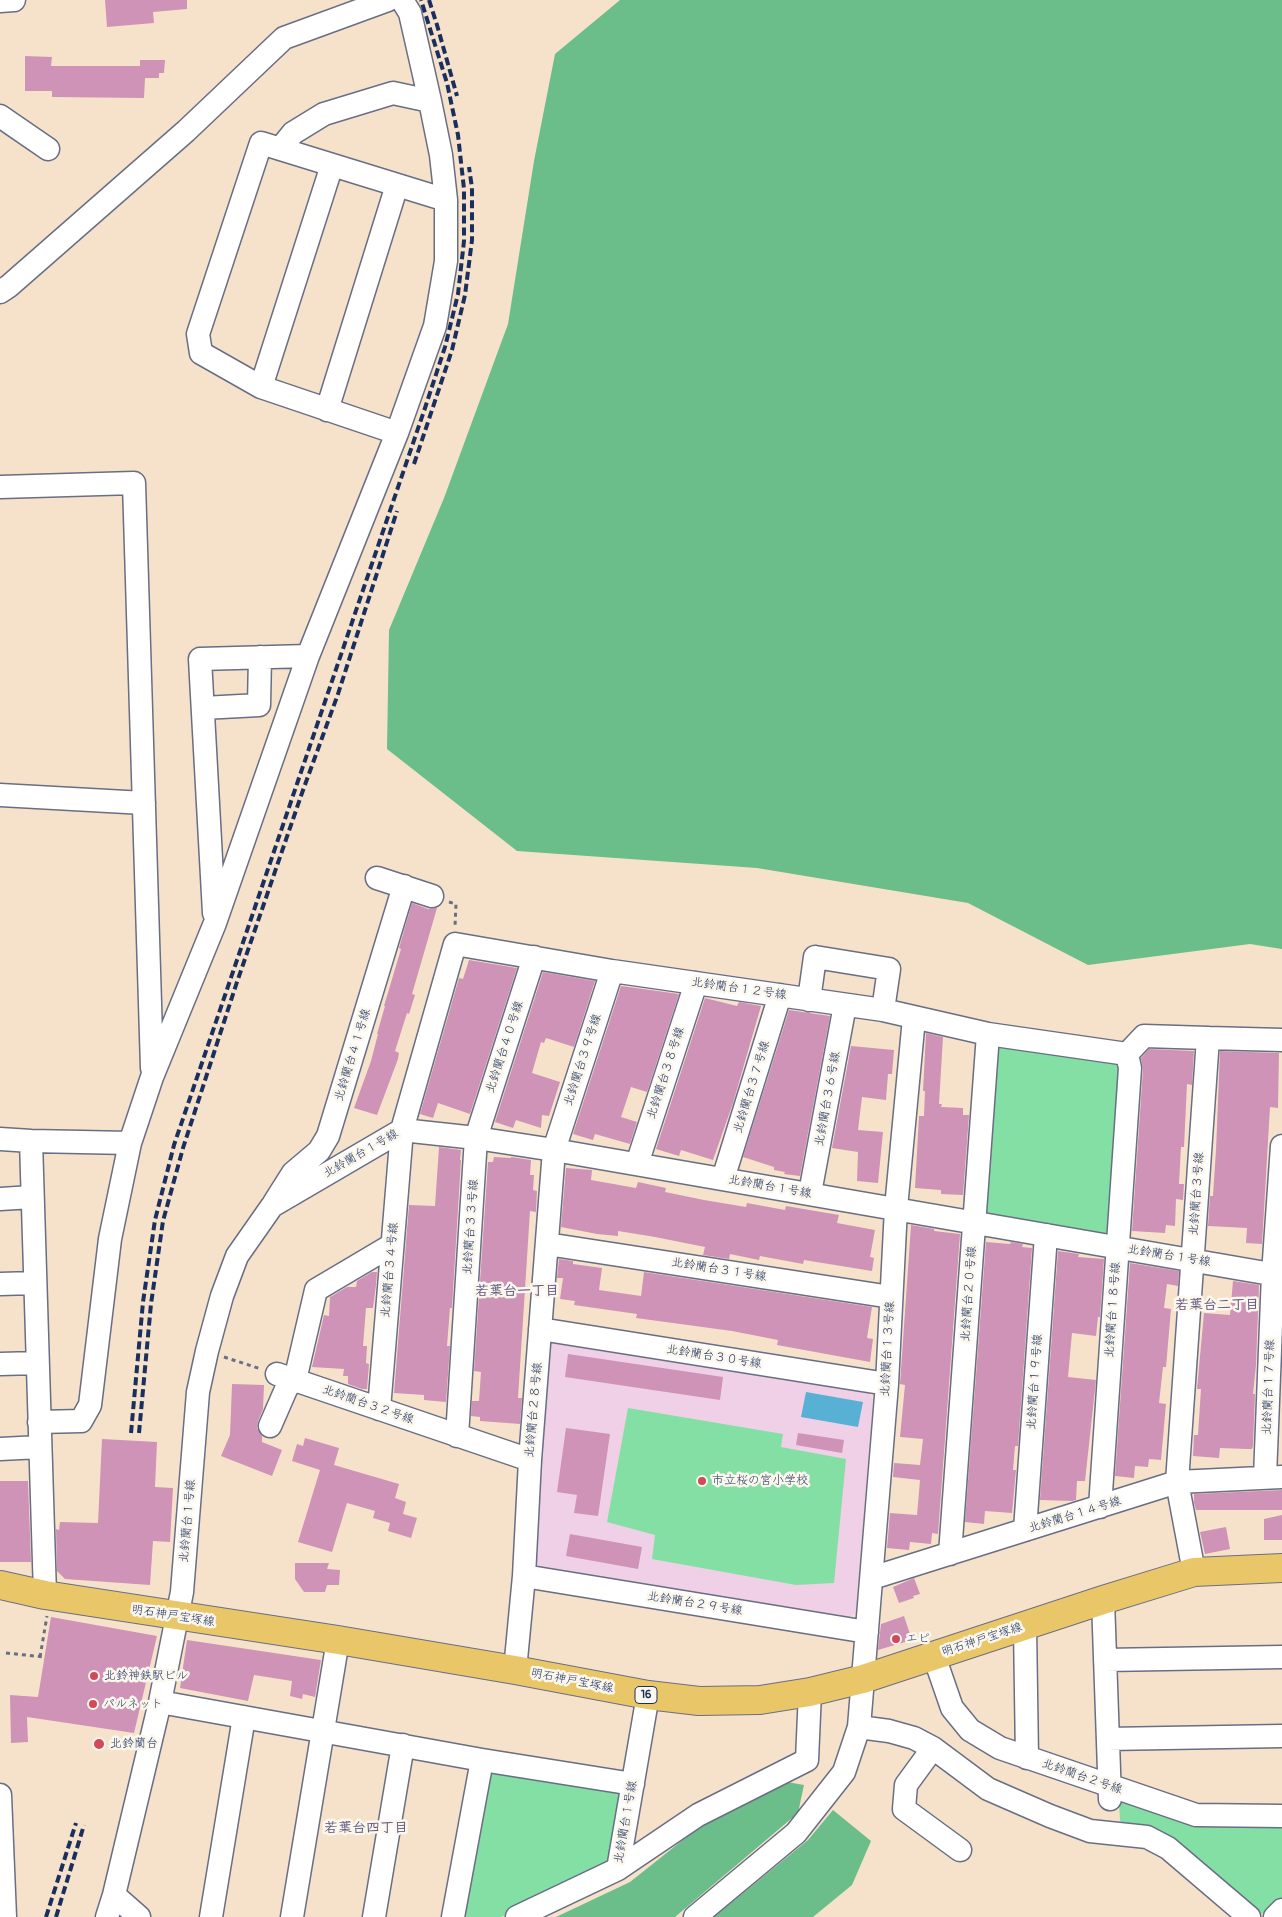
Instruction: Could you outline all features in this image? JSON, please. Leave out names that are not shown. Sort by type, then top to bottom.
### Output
[{"type":"main road","name":"明石神戸宝塚線","points":[[0,1585],[47,1603],[177,1617],[338,1640],[648,1695],[699,1701],[751,1700],[810,1692],[864,1679],[1194,1572],[1282,1568]]},
{"type":"street","points":[[0,2],[14,0]]},
{"type":"street","points":[[0,292],[186,131],[284,38],[388,0]]},
{"type":"street","points":[[39,1422],[81,1421],[90,1405],[110,1239],[130,1143],[152,1077],[214,923],[308,656],[397,433],[434,326],[446,261],[446,200],[441,155],[430,101],[410,13],[402,0]]},
{"type":"street","points":[[280,149],[293,133],[324,114],[393,93],[430,101]]},
{"type":"street","points":[[0,116],[48,149]]},
{"type":"street","points":[[397,433],[261,388],[201,353],[198,334],[261,144],[446,200]]},
{"type":"street","points":[[261,388],[332,165]]},
{"type":"street","points":[[327,410],[397,185]]},
{"type":"street","points":[[0,488],[134,483],[152,1077]]},
{"type":"street","points":[[214,923],[200,659],[308,656]]},
{"type":"street","points":[[203,708],[259,705],[260,657]]},
{"type":"street","points":[[0,795],[144,803]]},
{"type":"street","points":[[377,878],[432,896]]},
{"type":"street","name":"北鈴蘭台４１号線","points":[[272,1206],[293,1173],[319,1151],[328,1136],[404,886]]},
{"type":"street","points":[[402,1130],[455,944]]},
{"type":"street","name":"北鈴蘭台１２号線","points":[[455,944],[612,971],[883,1010],[988,1034],[1127,1054]]},
{"type":"street","name":"北鈴蘭台４０号線","points":[[476,1138],[534,957]]},
{"type":"street","points":[[808,1000],[815,957],[889,969],[883,1010]]},
{"type":"street","name":"北鈴蘭台３９号線","points":[[554,1150],[612,971]]},
{"type":"street","name":"北鈴蘭台３８号線","points":[[637,1164],[696,983]]},
{"type":"street","name":"北鈴蘭台３７号線","points":[[723,1179],[780,996]]},
{"type":"street","name":"北鈴蘭台３６号線","points":[[810,1193],[845,1005]]},
{"type":"street","name":"北鈴蘭台１３号線","points":[[695,1917],[796,1833],[844,1772],[859,1727],[887,1384],[896,1208],[914,1018]]},
{"type":"street","name":"北鈴蘭台２０号線","points":[[950,1554],[988,1034]]},
{"type":"street","points":[[1127,1054],[1144,1036],[1282,1040]]},
{"type":"street","name":"北鈴蘭台３号線","points":[[1194,1572],[1177,1482],[1208,1038]]},
{"type":"street","name":"北鈴蘭台１８号線","points":[[1100,1507],[1130,1068],[1127,1054]]},
{"type":"street","name":"北鈴蘭台１号線","points":[[107,1917],[114,1895],[160,1702],[182,1592],[198,1392],[222,1296],[237,1256],[272,1206],[402,1130],[476,1138],[554,1150],[1278,1275]]},
{"type":"street","name":"北鈴蘭台３４号線","points":[[379,1409],[402,1130]]},
{"type":"street","points":[[0,1138],[31,1142],[130,1143]]},
{"type":"street","name":"北鈴蘭台３３号線","points":[[457,1436],[476,1138]]},
{"type":"street","points":[[31,1142],[34,1283],[47,1603]]},
{"type":"street","name":"北鈴蘭台１７号線","points":[[1274,1477],[1282,1146]]},
{"type":"street","name":"北鈴蘭台２８号線","points":[[515,1670],[524,1576],[530,1460],[554,1150]]},
{"type":"street","points":[[0,1199],[32,1197]]},
{"type":"street","name":"北鈴蘭台１９号線","points":[[1025,1530],[1046,1235]]},
{"type":"street","name":"北鈴蘭台３１号線","points":[[547,1244],[891,1297]]},
{"type":"street","points":[[270,1426],[287,1387],[286,1377],[316,1290],[392,1245]]},
{"type":"street","points":[[0,1284],[34,1283]]},
{"type":"street","name":"北鈴蘭台３０号線","points":[[540,1329],[887,1384]]},
{"type":"street","points":[[0,1364],[37,1363]]},
{"type":"street","name":"北鈴蘭台３２号線","points":[[286,1377],[530,1460]]},
{"type":"street","points":[[0,1448],[40,1447]]},
{"type":"street","name":"北鈴蘭台１４号線","points":[[872,1578],[1177,1482],[1274,1477]]},
{"type":"street","name":"北鈴蘭台２９号線","points":[[524,1576],[867,1632]]},
{"type":"street","points":[[859,1727],[890,1731],[914,1738],[933,1748],[988,1789],[1090,1831],[1111,1809],[1103,1600]]},
{"type":"street","points":[[1025,1626],[1027,1758]]},
{"type":"street","points":[[292,1917],[338,1640]]},
{"type":"street","name":"北鈴蘭台２号線","points":[[934,1656],[952,1708],[970,1730],[1000,1748],[1027,1758],[1111,1809],[1196,1815],[1282,1816]]},
{"type":"street","points":[[1105,1660],[1282,1657]]},
{"type":"street","points":[[618,1869],[698,1815],[807,1760],[810,1692]]},
{"type":"street","name":"北鈴蘭台１号線","points":[[517,1917],[618,1869],[648,1695]]},
{"type":"street","points":[[160,1702],[482,1760],[633,1784]]},
{"type":"street","points":[[211,1917],[244,1717]]},
{"type":"street","points":[[1108,1739],[1282,1736]]},
{"type":"street","points":[[374,1917],[403,1745]]},
{"type":"street","points":[[933,1748],[906,1785],[904,1809],[960,1850]]},
{"type":"street","points":[[453,1917],[482,1760]]},
{"type":"street","points":[[0,1794],[5,1917]]},
{"type":"street","points":[[1111,1809],[1147,1837],[1168,1848],[1249,1917]]},
{"type":"street","points":[[114,1895],[138,1917]]},
{"type":"street","points":[[1275,1917],[1282,1910]]},
{"type":"path","points":[[432,896],[456,904],[455,944]]},
{"type":"path","points":[[207,1351],[286,1377]]},
{"type":"path","points":[[6,1653],[42,1657],[47,1603]]},
{"type":"shaded area","name":"市立桜の宮小学校","points":[[558,1339],[867,1389],[873,1400],[856,1613],[845,1620],[538,1569],[531,1562],[548,1344]]},
{"type":"green space","points":[[620,0],[1282,0],[1282,949],[1250,944],[1088,965],[968,903],[757,868],[517,851],[387,749],[389,630],[444,498],[508,324],[534,161],[555,54]]},
{"type":"green space","points":[[998,1043],[1119,1062],[1112,1228],[1106,1234],[986,1214]]},
{"type":"green space","points":[[628,1408],[783,1434],[781,1447],[846,1459],[834,1583],[796,1585],[652,1559],[655,1535],[607,1522]]},
{"type":"green space","points":[[490,1769],[614,1786],[621,1795],[612,1855],[605,1868],[501,1917],[460,1917]]},
{"type":"green space","points":[[787,1782],[804,1785],[798,1813],[675,1917],[556,1917],[630,1882],[703,1824]]},
{"type":"green space","points":[[1122,1798],[1282,1824],[1282,1898],[1268,1912],[1256,1915],[1124,1829],[1120,1820],[1119,1803]]},
{"type":"green space","points":[[833,1810],[871,1841],[852,1885],[813,1917],[714,1917],[808,1840]]},
{"type":"water","points":[[806,1392],[863,1402],[858,1427],[801,1417]]},
{"type":"building","points":[[105,0],[187,0],[187,9],[153,12],[154,23],[107,27]]},
{"type":"building","points":[[25,56],[52,57],[51,66],[140,66],[140,60],[165,60],[164,73],[159,73],[159,78],[145,78],[144,98],[52,97],[52,91],[25,91]]},
{"type":"building","points":[[412,903],[428,909],[437,908],[412,994],[415,995],[395,1051],[399,1053],[398,1059],[377,1115],[354,1108],[371,1061]]},
{"type":"building","points":[[469,960],[517,968],[470,1114],[438,1103],[433,1118],[420,1114],[459,978],[463,979]]},
{"type":"building","points":[[543,972],[595,981],[574,1047],[546,1038],[544,1043],[541,1042],[532,1073],[560,1082],[549,1116],[542,1115],[541,1128],[516,1120],[513,1128],[495,1122]]},
{"type":"building","points":[[621,986],[679,994],[647,1092],[631,1087],[621,1117],[637,1122],[630,1144],[595,1134],[593,1140],[573,1134]]},
{"type":"building","points":[[705,998],[737,1006],[739,1002],[761,1006],[733,1103],[713,1160],[681,1150],[679,1156],[656,1149]]},
{"type":"building","points":[[789,1010],[830,1016],[800,1176],[784,1174],[785,1172],[774,1170],[774,1167],[743,1157]]},
{"type":"building","points":[[926,1033],[943,1037],[939,1104],[942,1104],[941,1107],[963,1108],[963,1115],[969,1115],[963,1195],[941,1194],[941,1190],[915,1188],[919,1116],[924,1116],[925,1091],[923,1091]]},
{"type":"building","points":[[851,1046],[894,1050],[892,1074],[888,1074],[886,1100],[862,1097],[858,1130],[883,1132],[878,1183],[857,1181],[858,1152],[832,1148]]},
{"type":"building","points":[[1149,1049],[1194,1051],[1192,1085],[1187,1084],[1184,1147],[1181,1147],[1179,1184],[1184,1184],[1183,1200],[1176,1199],[1175,1226],[1166,1225],[1165,1233],[1132,1231],[1143,1069],[1141,1058]]},
{"type":"building","points":[[1220,1051],[1279,1053],[1278,1108],[1270,1107],[1262,1244],[1246,1243],[1247,1228],[1208,1226],[1210,1196],[1213,1196]]},
{"type":"building","points":[[439,1147],[461,1150],[452,1308],[450,1308],[447,1346],[450,1346],[446,1402],[424,1400],[424,1395],[394,1393],[409,1205],[435,1206]]},
{"type":"building","points":[[494,1157],[531,1160],[530,1175],[534,1175],[533,1190],[537,1191],[536,1212],[530,1211],[518,1398],[522,1398],[520,1424],[480,1421],[480,1417],[471,1416],[472,1401],[479,1401],[481,1372],[474,1371],[488,1162],[493,1162]]},
{"type":"building","points":[[566,1168],[592,1170],[591,1180],[636,1188],[638,1182],[666,1188],[665,1192],[704,1200],[746,1207],[747,1203],[785,1210],[786,1206],[839,1215],[837,1223],[875,1230],[870,1257],[874,1258],[872,1271],[804,1260],[803,1264],[760,1256],[759,1260],[730,1254],[729,1259],[703,1255],[705,1247],[655,1237],[618,1231],[618,1236],[597,1234],[561,1227]]},
{"type":"building","points":[[911,1225],[934,1229],[934,1231],[960,1234],[938,1534],[932,1533],[931,1544],[910,1542],[909,1550],[887,1548],[890,1513],[917,1515],[920,1480],[893,1477],[894,1463],[920,1465],[923,1439],[900,1437],[905,1385],[900,1384]]},
{"type":"building","points":[[986,1242],[1010,1244],[1011,1242],[1023,1244],[1022,1247],[1032,1248],[1018,1446],[1015,1446],[1013,1470],[1016,1470],[1012,1513],[985,1511],[984,1524],[965,1522]]},
{"type":"building","points":[[1058,1251],[1079,1254],[1078,1257],[1104,1259],[1100,1317],[1098,1317],[1096,1336],[1072,1333],[1068,1377],[1096,1380],[1085,1481],[1077,1481],[1076,1500],[1072,1501],[1040,1500]]},
{"type":"building","points":[[559,1259],[573,1261],[573,1264],[602,1268],[599,1290],[641,1296],[644,1272],[872,1307],[867,1338],[873,1339],[870,1362],[777,1345],[778,1340],[732,1331],[636,1318],[637,1314],[574,1305],[575,1301],[560,1299],[563,1278],[557,1278]]},
{"type":"building","points":[[1130,1263],[1179,1271],[1178,1286],[1167,1284],[1164,1308],[1171,1309],[1166,1367],[1163,1367],[1159,1403],[1166,1404],[1161,1460],[1149,1459],[1148,1467],[1135,1466],[1134,1478],[1115,1476]]},
{"type":"building","points":[[372,1272],[377,1272],[376,1285],[373,1308],[366,1308],[363,1346],[367,1346],[366,1363],[369,1364],[367,1389],[362,1389],[348,1384],[348,1376],[343,1376],[344,1369],[312,1367],[324,1315],[329,1316],[330,1297],[347,1287],[356,1287],[357,1281]]},
{"type":"building","points":[[1233,1281],[1259,1285],[1253,1394],[1255,1394],[1253,1446],[1252,1449],[1220,1448],[1219,1458],[1193,1456],[1194,1435],[1198,1435],[1201,1389],[1197,1389],[1204,1313],[1230,1315]]},
{"type":"building","points":[[568,1354],[723,1377],[720,1400],[565,1377]]},
{"type":"building","points":[[232,1384],[264,1385],[263,1409],[257,1428],[262,1436],[262,1442],[282,1450],[272,1476],[221,1456],[230,1435]]},
{"type":"building","points":[[566,1428],[610,1434],[598,1516],[574,1513],[577,1495],[557,1492]]},
{"type":"building","points":[[798,1433],[844,1440],[842,1453],[796,1445]]},
{"type":"building","points":[[305,1438],[339,1448],[334,1465],[399,1484],[395,1498],[406,1502],[403,1514],[417,1518],[411,1538],[388,1531],[390,1523],[373,1518],[375,1511],[347,1503],[332,1552],[298,1542],[320,1470],[292,1461],[297,1444],[303,1446]]},
{"type":"building","points":[[102,1439],[157,1442],[155,1487],[173,1488],[170,1542],[153,1541],[150,1585],[65,1579],[57,1571],[56,1529],[59,1530],[60,1522],[98,1523]]},
{"type":"building","points":[[0,1481],[28,1481],[31,1562],[0,1562]]},
{"type":"building","points":[[1282,1490],[1282,1510],[1196,1510],[1194,1503],[1194,1494]]},
{"type":"building","points":[[1282,1515],[1282,1540],[1264,1540],[1264,1519]]},
{"type":"building","points":[[1226,1527],[1230,1549],[1205,1554],[1200,1532]]},
{"type":"building","points":[[570,1534],[642,1547],[638,1569],[566,1556]]},
{"type":"building","points":[[295,1563],[329,1563],[327,1569],[340,1570],[339,1585],[327,1585],[325,1592],[304,1592],[295,1579]]},
{"type":"building","points":[[914,1578],[920,1594],[899,1603],[893,1587]]},
{"type":"building","points":[[904,1616],[912,1640],[878,1650],[881,1624]]},
{"type":"building","name":"北鈴神鉄駅ビル","points":[[51,1617],[157,1636],[134,1733],[27,1717],[28,1742],[11,1743],[10,1695],[38,1697]]},
{"type":"building","points":[[187,1640],[321,1660],[315,1697],[303,1694],[302,1699],[290,1696],[292,1681],[254,1675],[248,1701],[180,1688]]},
{"type":"railway","points":[[131,1433],[143,1302],[155,1220],[174,1145],[425,408],[445,347],[458,294],[464,241],[464,189],[458,135],[447,83],[421,0]]},
{"type":"railway","points":[[429,0],[457,96]]},
{"type":"railway","points":[[414,464],[452,350],[465,295],[472,240],[472,188],[469,167]]},
{"type":"railway","points":[[139,1433],[151,1304],[163,1221],[183,1148],[236,985],[338,694],[397,511]]},
{"type":"railway","points":[[46,1917],[76,1823]]},
{"type":"railway","points":[[56,1917],[84,1825]]},
{"type":"place","name":"市立桜の宮小学校","points":[[702,1481]]},
{"type":"place","name":"エピ","points":[[896,1639]]},
{"type":"place","name":"北鈴神鉄駅ビル","points":[[94,1676]]},
{"type":"place","name":"パルネット","points":[[93,1704]]},
{"type":"place","name":"北鈴蘭台","points":[[99,1744]]},
{"type":"district","name":"若葉台一丁目","points":[[517,1291]]},
{"type":"district","name":"若葉台二丁目","points":[[1217,1305]]},
{"type":"district","name":"若葉台四丁目","points":[[366,1828]]}]
